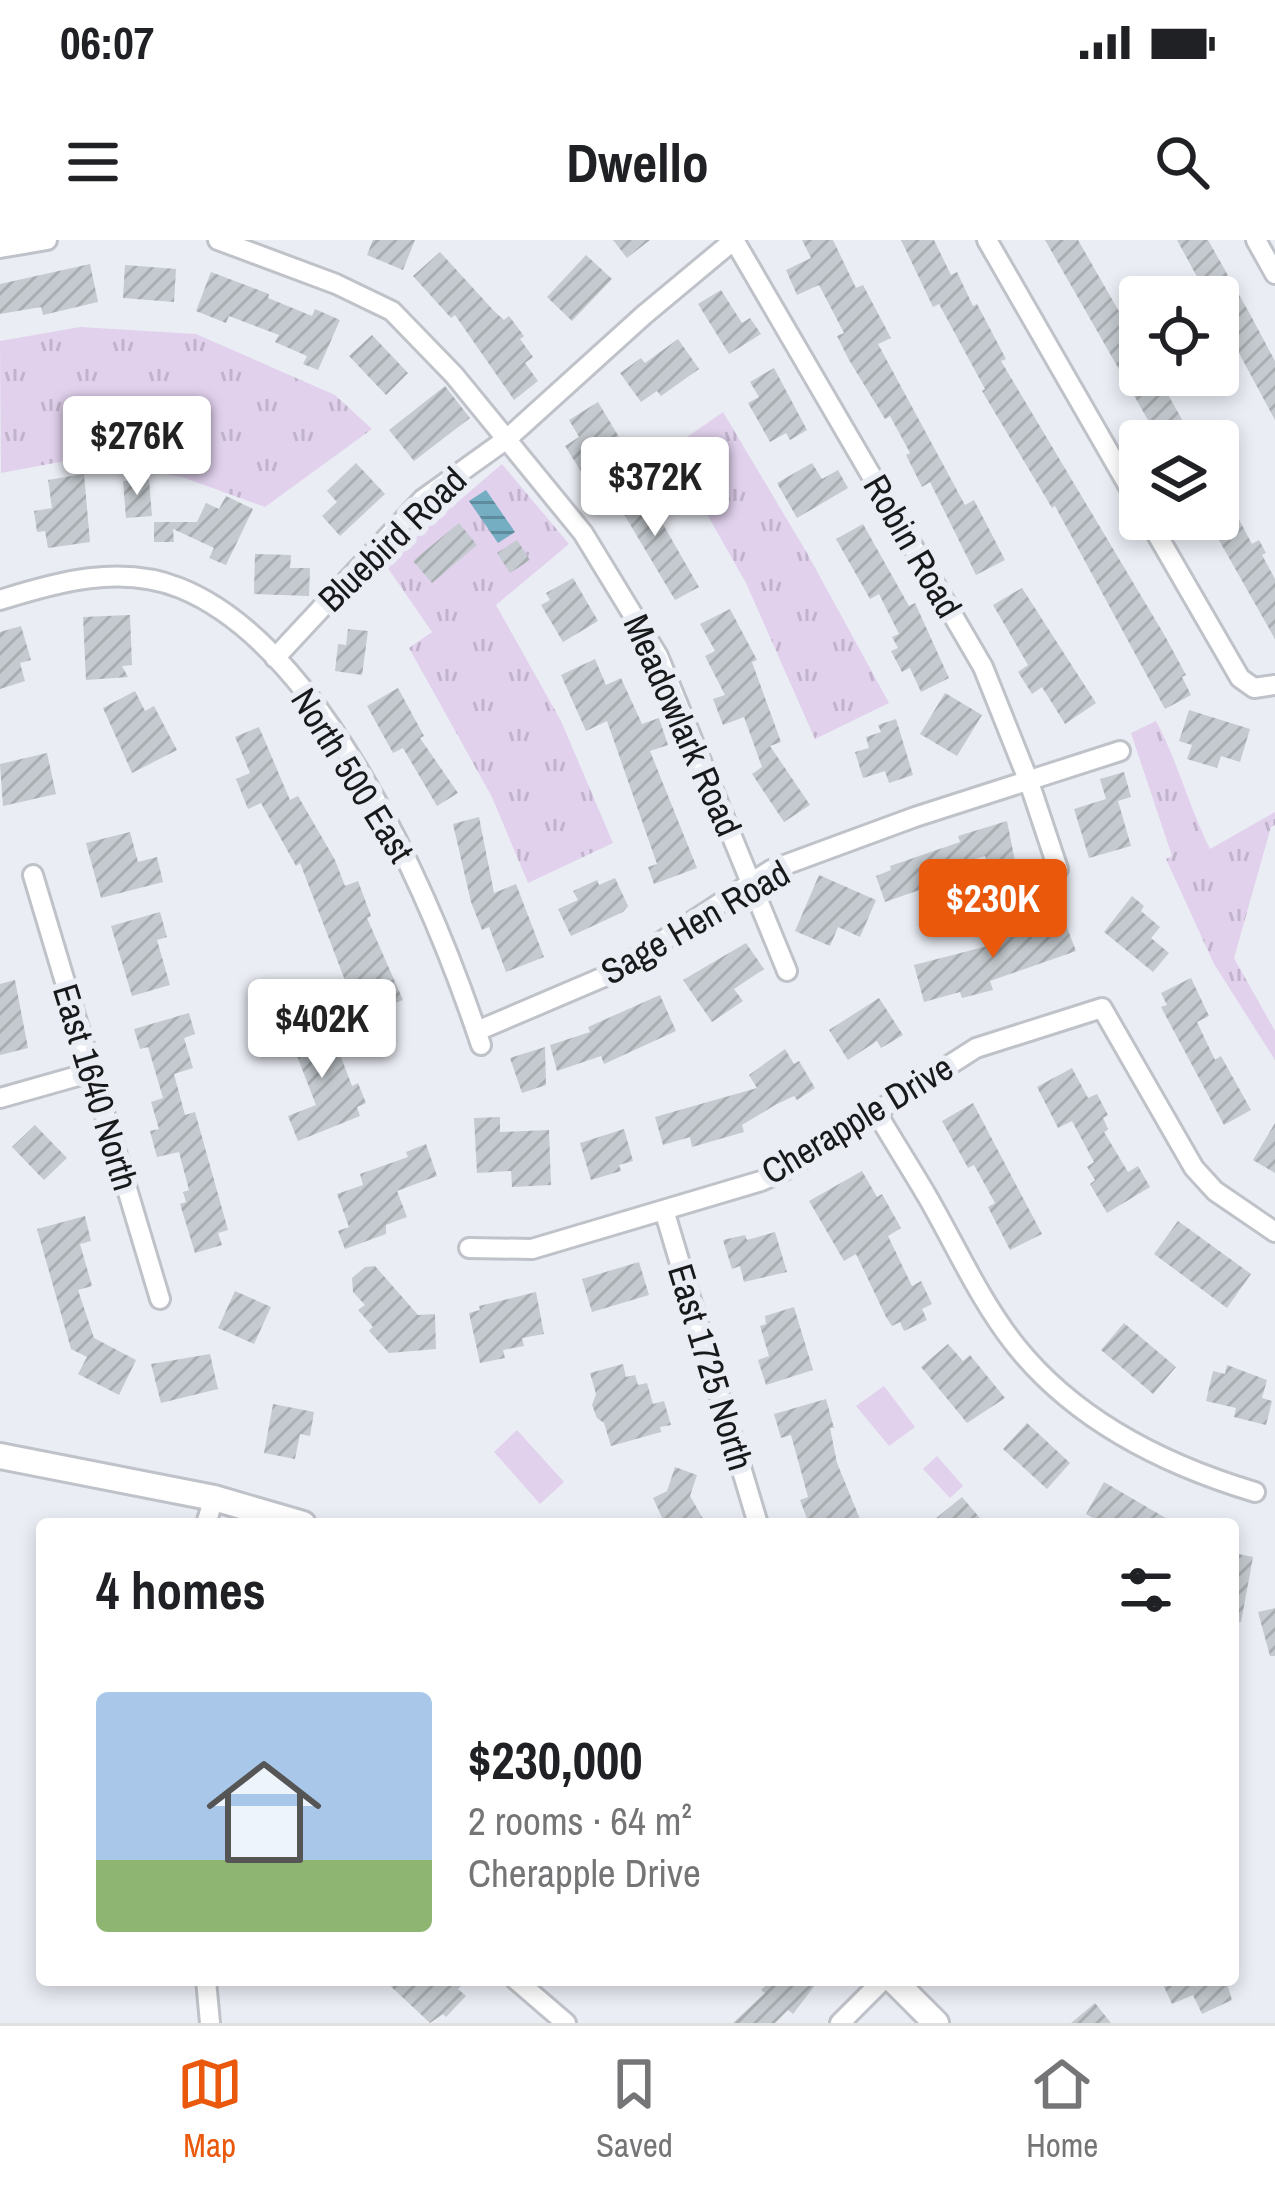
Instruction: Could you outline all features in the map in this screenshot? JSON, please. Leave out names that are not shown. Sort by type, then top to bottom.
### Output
[{"type":"street","points":[[0,248],[47,240]]},
{"type":"street","name":"Meadowlark Road","points":[[218,240],[380,303],[412,329],[584,533],[626,599],[694,736],[787,971]]},
{"type":"street","name":"Bluebird Road","points":[[275,658],[423,499],[508,439],[734,240]]},
{"type":"street","name":"Robin Road","points":[[734,240],[983,667],[1058,869]]},
{"type":"street","points":[[987,240],[1119,469]]},
{"type":"street","points":[[1256,240],[1275,274]]},
{"type":"street","points":[[1160,540],[1240,678],[1254,688],[1275,685]]},
{"type":"street","name":"North 500 East","points":[[0,600],[69,580],[134,578],[161,583],[215,606],[275,658],[312,699],[384,816],[420,886],[479,1038]]},
{"type":"street","name":"Sage Hen Road","points":[[479,1038],[613,973],[750,881],[915,817],[1120,751]]},
{"type":"street","name":"East 1640 North","points":[[32,875],[160,1299]]},
{"type":"street","name":"Cherapple Drive","points":[[469,1248],[532,1249],[782,1172],[976,1048],[1102,1008],[1182,1151],[1215,1191],[1275,1232]]},
{"type":"street","points":[[0,1098],[92,1072]]},
{"type":"street","points":[[875,1110],[1017,1348],[1070,1400],[1131,1443],[1192,1473],[1255,1492]]},
{"type":"street","name":"East 1725 North","points":[[664,1210],[756,1518]]},
{"type":"street","points":[[0,1456],[214,1498],[282,1518]]},
{"type":"street","points":[[208,1518],[214,1498]]},
{"type":"street","points":[[207,1986],[210,2023]]},
{"type":"street","points":[[522,1986],[566,2023]]},
{"type":"street","points":[[840,2023],[877,1986]]},
{"type":"street","points":[[899,1986],[936,2023]]},
{"type":"green space","points":[[80,327],[196,334],[335,395],[372,429],[265,507],[182,477],[81,458],[1,473],[0,341]]},
{"type":"green space","points":[[723,412],[889,703],[815,739],[746,583],[670,449]]},
{"type":"green space","points":[[502,464],[569,544],[496,605],[561,721],[613,843],[528,883],[492,797],[409,648],[432,632],[385,564]]},
{"type":"green space","points":[[1156,721],[1210,849],[1275,812],[1234,958],[1275,1031],[1275,1060],[1214,964],[1166,859],[1172,856],[1131,733]]},
{"type":"green space","points":[[884,1386],[915,1427],[889,1446],[856,1406]]},
{"type":"green space","points":[[517,1430],[564,1482],[540,1504],[494,1452]]},
{"type":"green space","points":[[937,1456],[963,1486],[950,1498],[923,1469]]},
{"type":"water","points":[[486,490],[515,532],[498,543],[469,501]]},
{"type":"building","points":[[373,240],[415,240],[403,270],[367,255]]},
{"type":"building","points":[[613,240],[650,240],[627,258]]},
{"type":"building","points":[[802,240],[833,240],[856,288],[863,285],[891,338],[878,344],[965,505],[974,500],[1005,560],[976,575],[930,482],[922,487],[890,416],[885,419],[849,360],[837,336],[844,333],[819,285],[797,295],[786,270],[811,258]]},
{"type":"building","points":[[901,240],[934,240],[951,275],[957,272],[1006,359],[1001,361],[1165,636],[1191,695],[1165,709],[1055,506],[1052,508],[982,391],[939,304],[933,307]]},
{"type":"building","points":[[1045,240],[1078,240],[1119,311],[1119,369]]},
{"type":"building","points":[[1177,240],[1208,240],[1228,276],[1197,276]]},
{"type":"building","points":[[440,252],[524,336],[520,339],[533,357],[525,363],[538,381],[514,400],[455,315],[451,318],[413,276]]},
{"type":"building","points":[[586,255],[612,279],[572,321],[547,297]]},
{"type":"building","points":[[90,264],[98,302],[43,315],[41,307],[0,314],[0,284]]},
{"type":"building","points":[[125,265],[176,269],[174,302],[123,298]]},
{"type":"building","points":[[211,272],[312,316],[315,309],[340,320],[318,370],[303,364],[307,356],[275,342],[279,335],[229,316],[226,323],[196,311]]},
{"type":"building","points":[[721,290],[742,323],[750,318],[761,334],[729,354],[698,304]]},
{"type":"building","points":[[1239,295],[1275,361],[1275,420],[1239,353]]},
{"type":"building","points":[[372,335],[408,373],[386,395],[349,356]]},
{"type":"building","points":[[678,339],[699,369],[661,396],[657,391],[641,402],[620,373],[641,358],[645,363]]},
{"type":"building","points":[[774,368],[807,430],[790,440],[786,433],[770,442],[748,403],[759,397],[750,382]]},
{"type":"building","points":[[445,386],[470,418],[414,461],[389,430]]},
{"type":"building","points":[[1134,396],[1169,396],[1182,420],[1148,420]]},
{"type":"building","points":[[598,402],[625,447],[582,473],[565,446],[579,437],[569,420]]},
{"type":"building","points":[[356,463],[385,494],[340,536],[322,516],[337,502],[327,491]]},
{"type":"building","points":[[812,463],[822,479],[838,470],[848,488],[797,518],[777,483]]},
{"type":"building","points":[[84,474],[90,542],[48,548],[45,531],[37,532],[34,511],[52,508],[48,480]]},
{"type":"building","points":[[149,479],[152,516],[126,518],[123,481]]},
{"type":"building","points":[[637,479],[699,587],[675,600],[612,494]]},
{"type":"building","points":[[226,496],[253,509],[226,565],[209,558],[214,548],[173,529],[174,542],[154,542],[154,522],[197,522],[206,503],[219,509]]},
{"type":"building","points":[[1239,520],[1252,544],[1259,540],[1275,579],[1275,639],[1219,540],[1239,540]]},
{"type":"building","points":[[459,523],[477,545],[432,583],[413,561]]},
{"type":"building","points":[[863,524],[909,606],[915,603],[949,678],[921,692],[910,668],[902,672],[891,651],[898,648],[892,637],[899,634],[879,594],[870,599],[836,539]]},
{"type":"building","points":[[517,540],[530,560],[510,573],[497,553]]},
{"type":"building","points":[[255,554],[291,555],[290,568],[310,568],[309,596],[254,594]]},
{"type":"building","points":[[573,578],[598,621],[563,642],[541,605],[550,600],[546,593]]},
{"type":"building","points":[[1022,588],[1096,703],[1065,724],[1042,687],[1032,694],[1018,672],[1028,665],[993,605]]},
{"type":"building","points":[[730,609],[757,660],[752,662],[781,742],[770,746],[810,805],[784,822],[752,774],[762,767],[744,717],[723,725],[713,699],[725,695],[705,656],[715,651],[700,624]]},
{"type":"building","points":[[130,615],[132,665],[122,666],[128,677],[86,680],[83,617]]},
{"type":"building","points":[[21,626],[31,660],[20,663],[25,681],[0,689],[0,632]]},
{"type":"building","points":[[348,629],[368,631],[362,675],[335,671],[338,644],[346,645]]},
{"type":"building","points":[[595,659],[606,685],[621,678],[642,724],[659,718],[668,745],[650,751],[697,868],[654,884],[648,867],[657,864],[607,721],[586,731],[561,675]]},
{"type":"building","points":[[398,688],[424,736],[420,738],[458,793],[437,806],[403,748],[393,753],[367,706]]},
{"type":"building","points":[[135,691],[145,711],[154,706],[177,750],[132,773],[103,708]]},
{"type":"building","points":[[945,693],[982,715],[957,756],[920,734]]},
{"type":"building","points":[[1189,710],[1250,729],[1240,762],[1221,756],[1217,768],[1187,759],[1192,745],[1179,741]]},
{"type":"building","points":[[896,719],[913,775],[889,783],[885,771],[863,778],[855,752],[869,748],[866,737],[881,732],[878,725]]},
{"type":"building","points":[[259,727],[290,800],[298,796],[345,886],[358,881],[371,916],[367,918],[403,1000],[359,1017],[300,863],[296,866],[261,803],[248,809],[236,779],[250,773],[235,737]]},
{"type":"building","points":[[47,753],[56,794],[3,806],[0,764]]},
{"type":"building","points":[[1124,772],[1131,797],[1118,801],[1131,846],[1089,858],[1074,809],[1106,799],[1100,779]]},
{"type":"building","points":[[479,817],[494,893],[516,884],[544,957],[506,972],[489,927],[482,930],[471,902],[453,824]]},
{"type":"building","points":[[1007,821],[1017,871],[992,879],[985,856],[943,869],[949,888],[925,896],[922,889],[885,902],[876,876],[891,870],[890,866]]},
{"type":"building","points":[[130,832],[138,862],[157,857],[163,882],[101,898],[86,843]]},
{"type":"building","points":[[819,875],[876,900],[860,937],[838,927],[830,946],[795,931]]},
{"type":"building","points":[[615,878],[628,906],[571,936],[558,909],[578,900],[573,891]]},
{"type":"building","points":[[1132,896],[1160,927],[1151,938],[1169,953],[1153,972],[1104,932]]},
{"type":"building","points":[[160,912],[167,937],[157,940],[170,985],[132,996],[111,926]]},
{"type":"building","points":[[1063,917],[1076,951],[990,981],[993,990],[962,998],[960,992],[924,1002],[914,965],[999,943],[998,939]]},
{"type":"building","points":[[746,943],[764,969],[734,989],[743,1001],[712,1022],[683,980]]},
{"type":"building","points":[[1191,978],[1209,1016],[1197,1022],[1215,1060],[1221,1056],[1251,1110],[1224,1125],[1161,1007],[1167,1005],[1161,993]]},
{"type":"building","points":[[15,980],[28,1048],[0,1055],[0,984]]},
{"type":"building","points":[[660,995],[676,1031],[604,1064],[601,1056],[557,1071],[550,1045],[590,1032],[588,1027]]},
{"type":"building","points":[[879,998],[903,1035],[881,1048],[877,1041],[848,1060],[829,1030]]},
{"type":"building","points":[[311,1010],[331,1055],[339,1052],[352,1086],[358,1083],[366,1103],[357,1107],[360,1116],[298,1141],[288,1116],[316,1105],[284,1022]]},
{"type":"building","points":[[189,1013],[195,1034],[184,1038],[193,1068],[174,1074],[185,1115],[195,1112],[228,1230],[218,1233],[222,1245],[195,1253],[180,1204],[186,1202],[183,1192],[189,1190],[179,1152],[157,1157],[150,1131],[159,1129],[151,1102],[163,1098],[148,1047],[140,1049],[134,1029]]},
{"type":"building","points":[[545,1047],[546,1085],[522,1093],[510,1058]]},
{"type":"building","points":[[785,1049],[794,1064],[799,1061],[815,1088],[742,1125],[744,1132],[692,1147],[690,1137],[663,1145],[655,1117],[757,1088],[749,1075]]},
{"type":"building","points":[[1072,1068],[1088,1098],[1097,1094],[1108,1115],[1103,1118],[1108,1129],[1104,1132],[1128,1172],[1138,1166],[1150,1187],[1107,1213],[1090,1184],[1095,1180],[1087,1167],[1094,1162],[1072,1121],[1058,1128],[1037,1087]]},
{"type":"building","points":[[973,1103],[1042,1234],[1010,1250],[988,1207],[995,1203],[974,1165],[968,1168],[942,1121]]},
{"type":"building","points":[[500,1117],[500,1132],[549,1130],[551,1185],[512,1187],[511,1171],[477,1173],[474,1118]]},
{"type":"building","points":[[1275,1123],[1275,1173],[1253,1160]]},
{"type":"building","points":[[35,1125],[67,1158],[44,1180],[12,1147]]},
{"type":"building","points":[[624,1129],[633,1161],[619,1165],[621,1171],[591,1180],[580,1143]]},
{"type":"building","points":[[426,1144],[437,1176],[397,1191],[407,1217],[386,1225],[386,1234],[345,1249],[338,1231],[349,1227],[337,1194],[363,1185],[360,1174],[408,1157],[406,1152]]},
{"type":"building","points":[[862,1171],[901,1228],[888,1236],[912,1286],[921,1281],[932,1304],[922,1309],[927,1320],[904,1331],[900,1322],[892,1326],[886,1317],[856,1254],[844,1261],[809,1201]]},
{"type":"building","points":[[85,1216],[91,1241],[80,1244],[92,1286],[78,1290],[94,1338],[136,1360],[119,1395],[78,1374],[87,1357],[71,1349],[37,1229]]},
{"type":"building","points":[[1178,1221],[1251,1274],[1227,1308],[1154,1254]]},
{"type":"building","points":[[775,1232],[787,1272],[744,1282],[740,1266],[732,1269],[723,1240],[745,1235],[747,1240]]},
{"type":"building","points":[[639,1262],[649,1295],[592,1312],[582,1279]]},
{"type":"building","points":[[375,1266],[418,1315],[435,1314],[436,1349],[389,1353],[369,1331],[373,1327],[358,1310],[365,1305],[353,1292],[352,1278],[365,1267]]},
{"type":"building","points":[[235,1291],[271,1307],[254,1344],[218,1328]]},
{"type":"building","points":[[536,1292],[544,1334],[522,1338],[524,1346],[503,1350],[505,1358],[480,1363],[469,1313],[480,1310],[479,1306]]},
{"type":"building","points":[[794,1307],[813,1370],[766,1385],[758,1360],[769,1356],[760,1326],[766,1324],[765,1316]]},
{"type":"building","points":[[1124,1323],[1176,1367],[1153,1394],[1101,1350]]},
{"type":"building","points":[[948,1344],[963,1361],[970,1355],[1005,1398],[967,1423],[921,1367]]},
{"type":"building","points":[[210,1354],[218,1389],[161,1403],[151,1364]]},
{"type":"building","points":[[623,1364],[626,1377],[635,1375],[638,1385],[647,1383],[653,1404],[664,1401],[671,1425],[611,1446],[592,1405],[596,1394],[590,1373]]},
{"type":"building","points":[[1227,1365],[1267,1380],[1262,1398],[1272,1401],[1266,1425],[1234,1417],[1236,1408],[1206,1401],[1213,1371],[1225,1374]]},
{"type":"building","points":[[826,1399],[837,1463],[860,1518],[807,1518],[800,1500],[808,1497],[791,1435],[781,1438],[774,1414]]},
{"type":"building","points":[[273,1404],[314,1412],[310,1436],[300,1434],[295,1459],[264,1453]]},
{"type":"building","points":[[1027,1423],[1070,1463],[1047,1489],[1003,1449]]},
{"type":"building","points":[[675,1467],[697,1475],[690,1496],[703,1518],[662,1518],[653,1498],[667,1491]]},
{"type":"building","points":[[1104,1482],[1166,1518],[1093,1518],[1086,1514]]},
{"type":"building","points":[[962,1497],[980,1518],[936,1518]]},
{"type":"building","points":[[1239,1554],[1253,1557],[1239,1622]]},
{"type":"building","points":[[1275,1608],[1275,1656],[1270,1656],[1258,1612]]},
{"type":"building","points":[[390,1986],[461,1986],[458,1989],[466,1996],[446,2017],[443,2014],[430,2023]]},
{"type":"building","points":[[765,1986],[814,1986],[793,2014],[788,2010],[775,2023],[733,2023],[765,1993],[761,1990]]},
{"type":"building","points":[[1164,1986],[1228,1986],[1232,2000],[1202,2014],[1193,1995],[1172,2004]]},
{"type":"building","points":[[1095,2003],[1111,2023],[1071,2023]]}]
